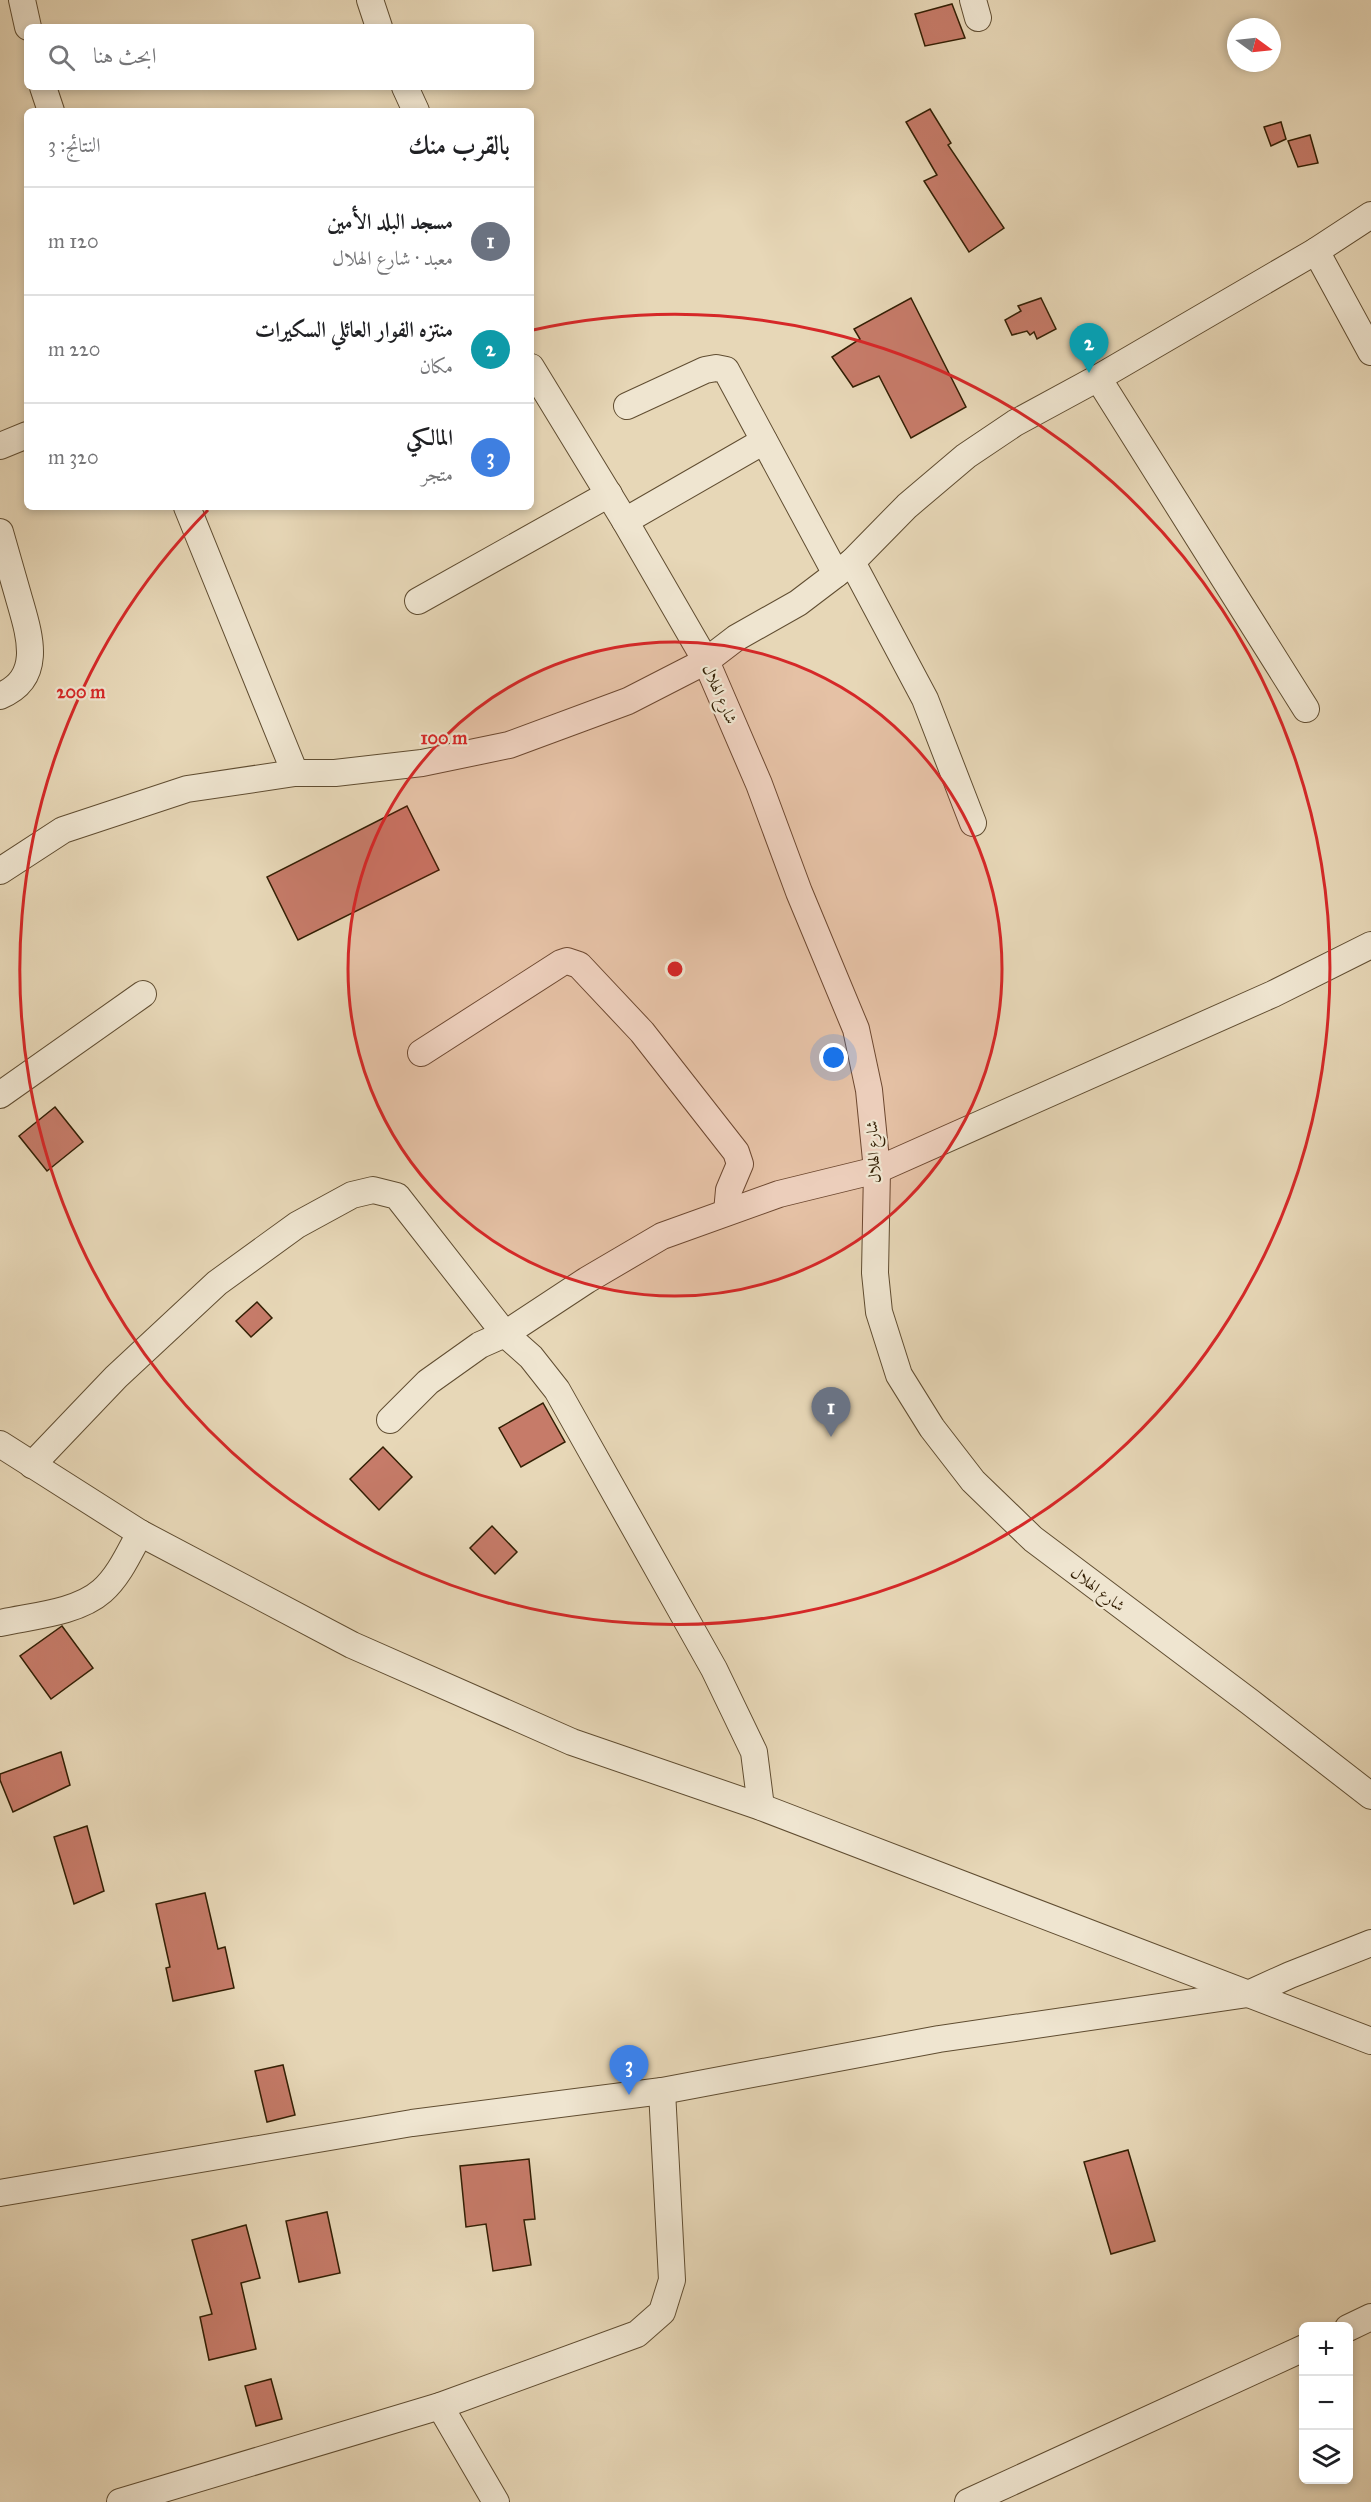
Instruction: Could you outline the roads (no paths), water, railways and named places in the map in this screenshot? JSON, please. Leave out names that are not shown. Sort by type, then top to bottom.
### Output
[{"type":"street","points":[[22,0],[27,24]]},
{"type":"street","points":[[370,0],[378,24]]},
{"type":"street","points":[[44,90],[50,108]]},
{"type":"street","points":[[406,90],[415,108]]},
{"type":"street","points":[[0,871],[63,830],[187,789],[295,773],[334,773],[422,764],[509,745],[628,700],[706,661],[736,638],[798,603],[844,568],[907,506],[966,456],[1015,423],[1098,378],[1316,251],[1371,215]]},
{"type":"street","points":[[1316,251],[1371,352]]},
{"type":"street","points":[[627,406],[705,370],[716,368],[726,370],[764,441],[925,699],[973,824]]},
{"type":"street","name":"شارع الهلال","points":[[534,372],[626,521],[706,661],[759,784],[799,892],[856,1029],[869,1089],[877,1170],[875,1273],[879,1312],[899,1375],[932,1428],[973,1481],[1033,1539],[1371,1796]]},
{"type":"street","points":[[1098,378],[1306,709]]},
{"type":"street","points":[[0,446],[24,436]]},
{"type":"street","points":[[626,521],[764,441]]},
{"type":"street","points":[[418,601],[609,494]]},
{"type":"street","points":[[188,510],[295,773]]},
{"type":"street","points":[[0,532],[31,639],[30,658],[24,676],[12,691],[0,696]]},
{"type":"street","points":[[390,1420],[428,1382],[480,1345],[505,1334],[587,1280],[662,1236],[779,1194],[877,1170],[1273,994],[1371,945]]},
{"type":"street","points":[[421,1053],[561,963],[567,961],[579,965],[642,1032],[736,1152],[740,1164],[729,1190],[727,1212]]},
{"type":"street","points":[[0,1095],[143,994]]},
{"type":"street","points":[[32,1465],[116,1377],[217,1284],[297,1225],[352,1195],[373,1190],[397,1196],[505,1334],[531,1357],[557,1390],[714,1669],[754,1752],[761,1807]]},
{"type":"street","points":[[1,1446],[140,1533],[352,1645],[572,1742],[761,1807],[1371,2041]]},
{"type":"street","points":[[0,1623],[68,1609],[101,1592],[120,1570],[140,1533]]},
{"type":"street","points":[[0,2193],[412,2123],[662,2091],[939,2039],[1248,1994],[1371,1943]]},
{"type":"street","points":[[120,2502],[440,2406],[637,2334],[662,2312],[672,2280],[662,2091]]},
{"type":"street","points":[[1353,2326],[1371,2318]]},
{"type":"street","points":[[968,2502],[1299,2350]]},
{"type":"street","points":[[440,2406],[496,2502]]},
{"type":"place","name":"منتزه الفوار العائلي السكيرات","points":[[1089,373]]},
{"type":"place","name":"مسجد البلد الأمين","points":[[831,1437]]},
{"type":"place","name":"المالكي","points":[[629,2095]]}]
